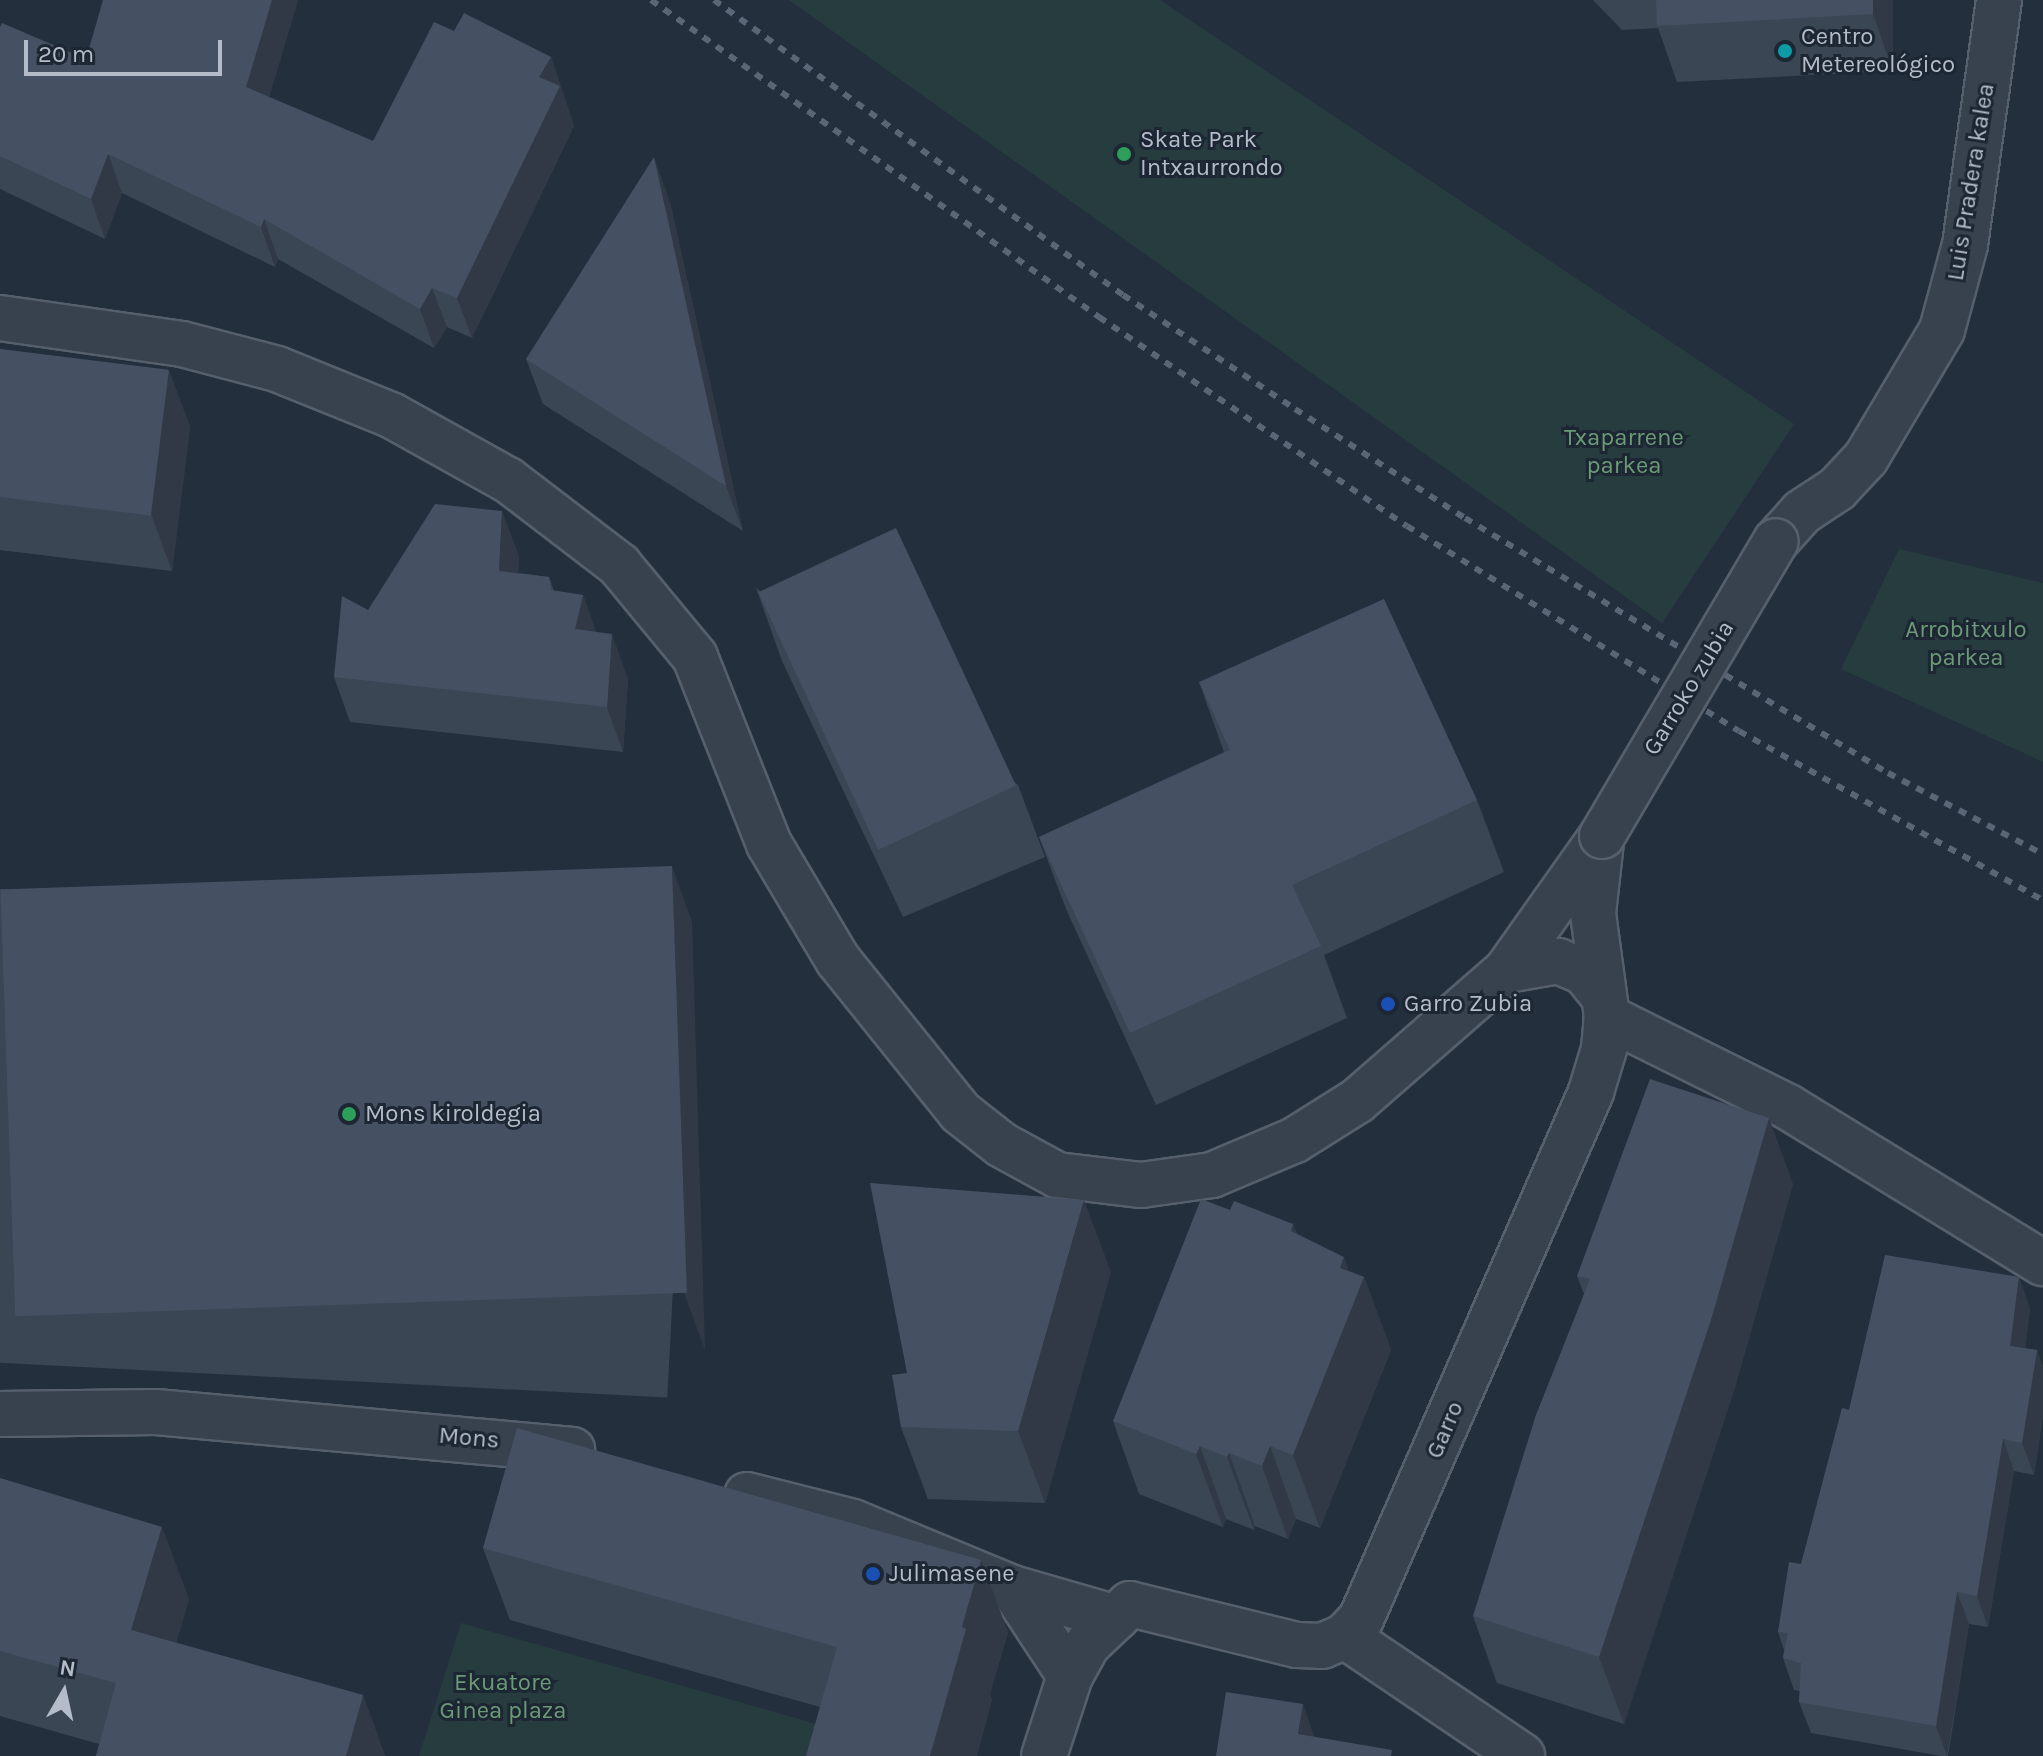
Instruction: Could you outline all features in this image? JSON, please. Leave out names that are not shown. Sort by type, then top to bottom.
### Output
[{"type":"street","name":"Luis Pradera kalea","points":[[1776,541],[1802,512],[1837,489],[1866,458],[1942,330],[1965,245],[1999,0]]},
{"type":"street","name":"Garroko zubia","points":[[0,318],[182,344],[277,369],[391,415],[508,480],[619,565],[695,657],[769,844],[838,960],[960,1112],[1002,1145],[1057,1175],[1141,1185],[1212,1175],[1295,1140],[1357,1101],[1507,970],[1602,836],[1776,541]]},
{"type":"street","name":"Garro","points":[[1345,1636],[1361,1619],[1379,1582],[1591,1092],[1604,1049],[1604,1004],[1593,913],[1602,836]]},
{"type":"street","points":[[1507,970],[1558,961],[1584,972],[1604,1004],[1788,1107],[2043,1263]]},
{"type":"street","name":"Mons","points":[[0,1414],[156,1412],[554,1446],[613,1461]]},
{"type":"street","points":[[703,1484],[853,1522],[1012,1588],[1116,1618]]},
{"type":"street","points":[[1012,1588],[1070,1676]]},
{"type":"street","points":[[1049,1749],[1070,1676],[1088,1644],[1130,1604],[1297,1645],[1322,1646],[1345,1636],[1522,1756]]},
{"type":"green space","name":"Txaparrene parkea","points":[[789,0],[1160,0],[1794,424],[1662,623]]},
{"type":"green space","name":"Arrobitxulo parkea","points":[[1899,549],[2043,583],[2043,762],[1841,669]]},
{"type":"green space","name":"Ekuatore Ginea plaza","points":[[461,1623],[852,1734],[847,1756],[419,1756]]},
{"type":"building","points":[[103,0],[272,0],[246,87],[373,141],[434,22],[454,31],[464,13],[551,57],[539,77],[560,86],[457,298],[432,288],[420,309],[264,219],[261,227],[108,154],[91,199],[0,156],[2,23],[86,59]]},
{"type":"building","points":[[1656,0],[1873,0],[1873,14],[1657,26]]},
{"type":"building","points":[[654,157],[726,486],[526,359]]},
{"type":"building","points":[[0,349],[169,370],[151,516],[0,497]]},
{"type":"building","points":[[435,504],[502,511],[499,571],[549,577],[551,590],[583,595],[575,629],[612,634],[607,707],[334,677],[342,596],[368,610]]},
{"type":"building","points":[[896,528],[1016,785],[878,850],[758,592]]},
{"type":"building","points":[[1384,599],[1477,800],[1292,885],[1321,946],[1130,1033],[1039,837],[1230,750],[1199,682]]},
{"type":"building","name":"Mons kiroldegia","points":[[672,866],[687,1293],[15,1316],[0,889]]},
{"type":"building","points":[[1650,1079],[1769,1118],[1711,1320],[1599,1657],[1473,1616],[1536,1415],[1590,1279],[1577,1276]]},
{"type":"building","points":[[870,1183],[1084,1200],[1018,1431],[901,1427],[892,1375],[907,1373]]},
{"type":"building","points":[[1201,1199],[1230,1210],[1234,1201],[1293,1224],[1291,1231],[1344,1257],[1340,1268],[1364,1277],[1293,1455],[1270,1446],[1262,1466],[1200,1446],[1196,1454],[1113,1421]]},
{"type":"building","points":[[1885,1255],[2019,1277],[2010,1346],[2037,1350],[2022,1443],[2003,1439],[1977,1596],[1957,1592],[1936,1726],[1799,1702],[1801,1663],[1783,1658],[1788,1633],[1778,1632],[1789,1562],[1801,1564],[1842,1408],[1849,1410]]},
{"type":"building","points":[[517,1428],[981,1560],[962,1627],[966,1629],[930,1756],[806,1756],[837,1647],[483,1548]]},
{"type":"building","points":[[0,1478],[162,1527],[131,1630],[363,1695],[346,1756],[96,1756],[116,1683],[0,1651]]},
{"type":"building","points":[[1226,1692],[1303,1704],[1298,1734],[1392,1750],[1391,1756],[1216,1756]]},
{"type":"railway","points":[[651,0],[1099,317],[1407,526],[1739,731],[2043,900]]},
{"type":"railway","points":[[714,0],[1123,295],[1295,409],[1465,518],[1888,773],[2043,854]]},
{"type":"place","name":"Centro Metereológico","points":[[1785,51]]},
{"type":"place","name":"Skate Park Intxaurrondo","points":[[1124,154]]},
{"type":"place","name":"Garro Zubia","points":[[1388,1004]]},
{"type":"place","name":"Mons kiroldegia","points":[[349,1114]]},
{"type":"place","name":"Julimasene","points":[[873,1574]]}]
